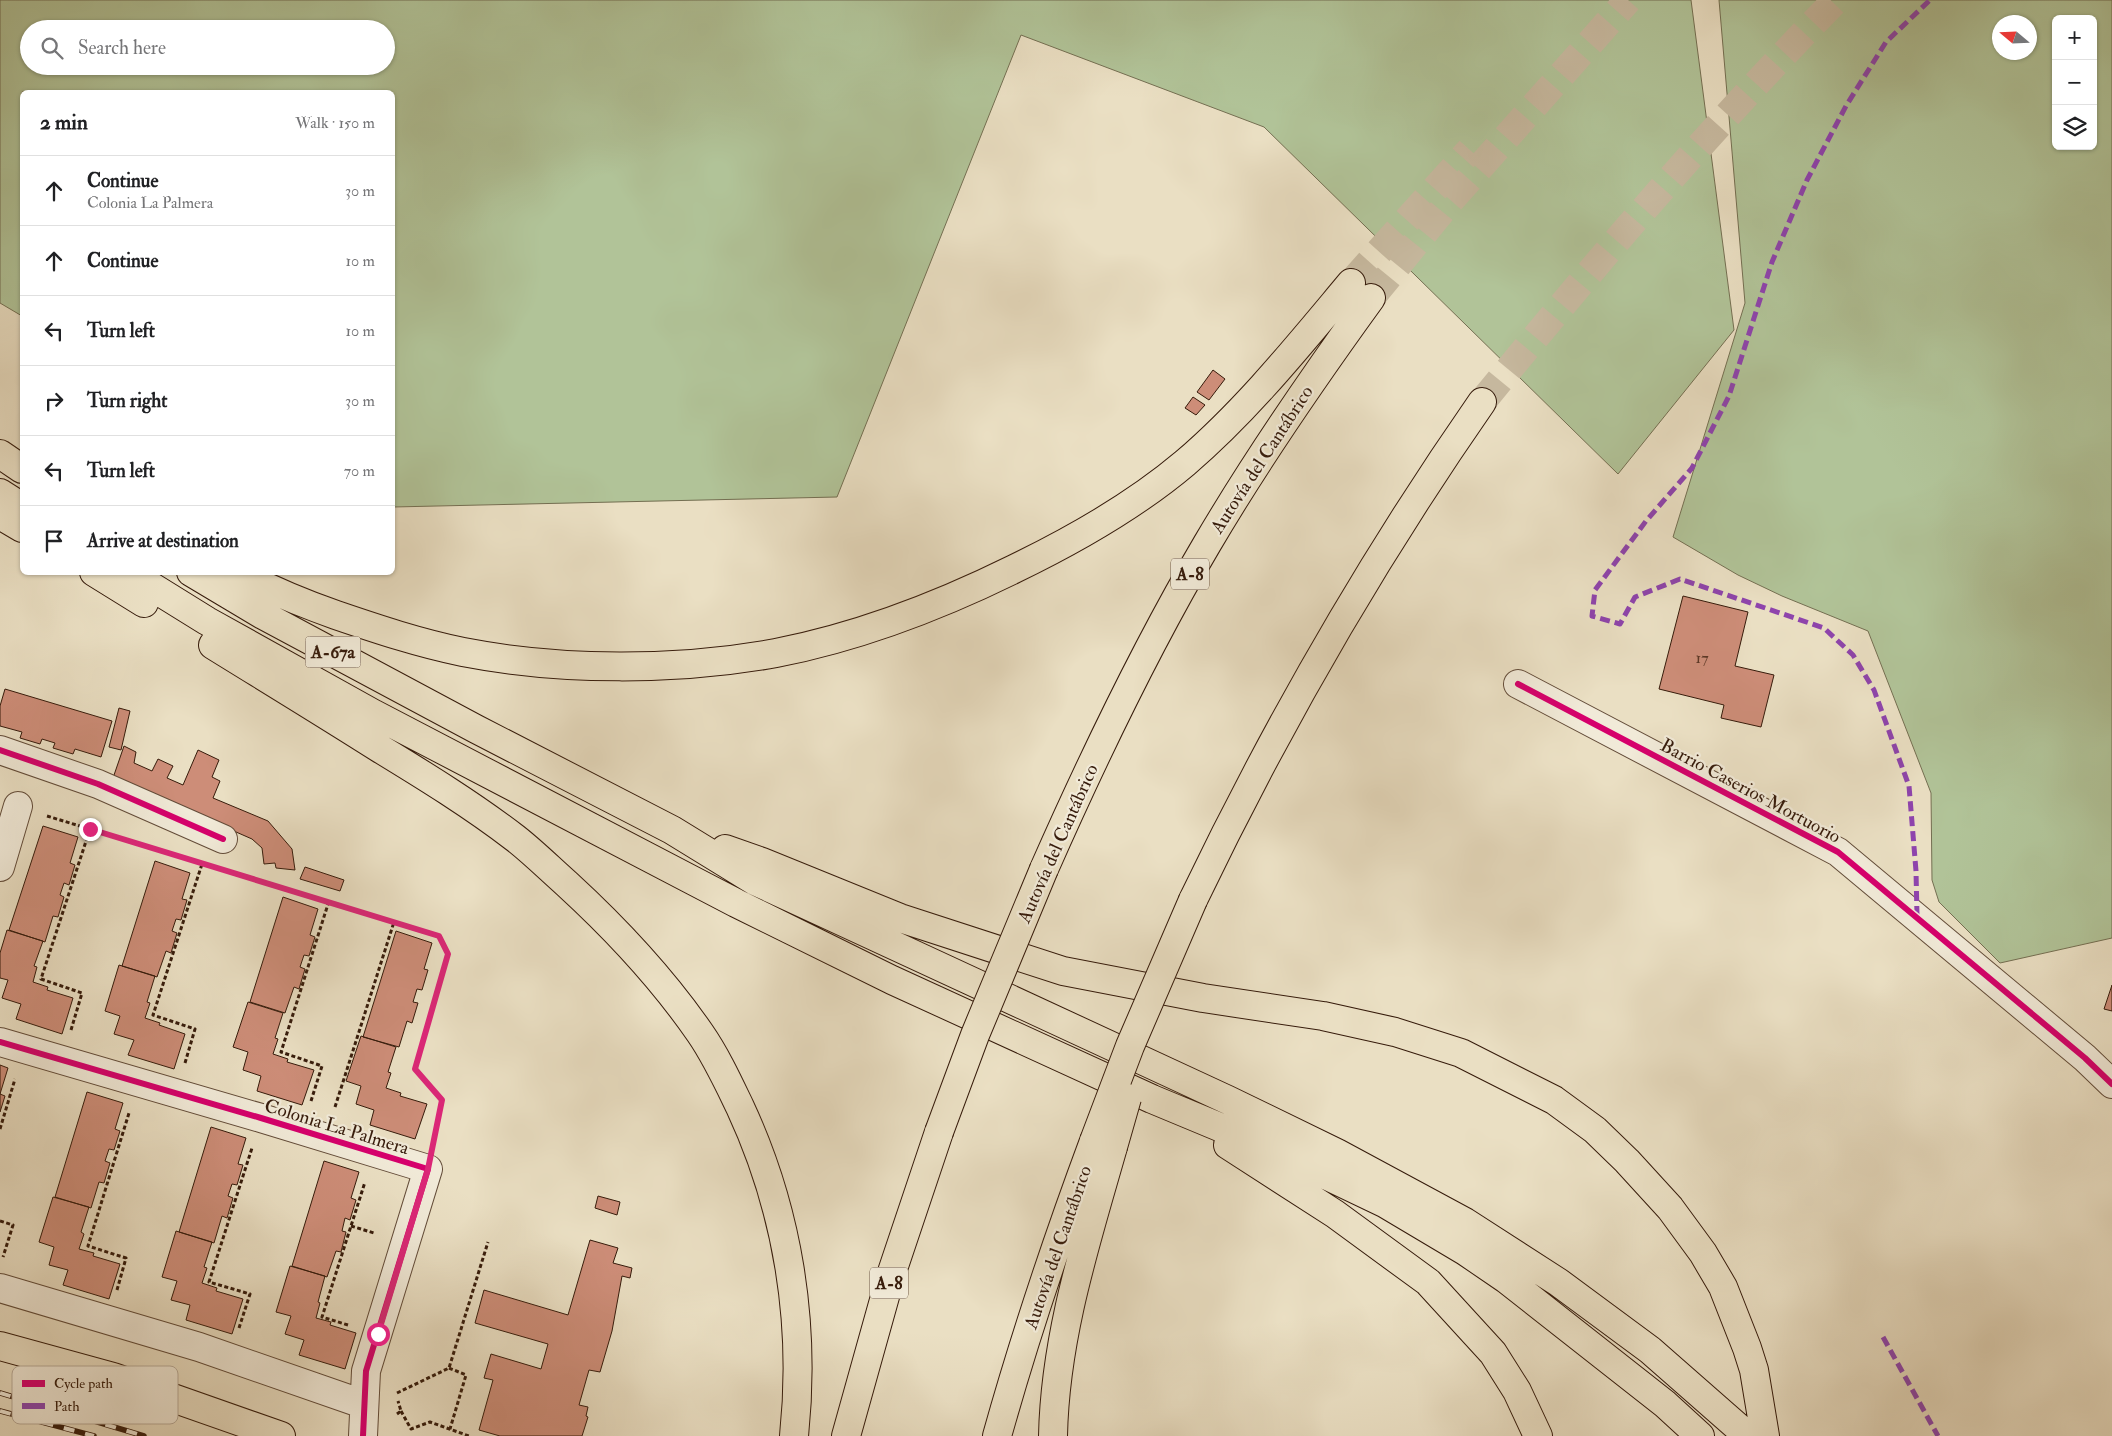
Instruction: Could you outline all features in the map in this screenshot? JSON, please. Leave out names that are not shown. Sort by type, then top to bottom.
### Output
[{"type":"highway","name":"Autovía del Cantábrico","points":[[244,575],[310,605],[386,633],[463,652],[531,661],[620,667],[697,663],[776,652],[843,636],[912,614],[996,578],[1069,542],[1129,505],[1183,465],[1228,424],[1361,291],[1294,406],[1207,544],[1123,698],[1044,869],[975,1035],[939,1132],[892,1275],[846,1436]]},
{"type":"highway","name":"Autovía del Cantábrico","points":[[998,1436],[1014,1374],[1041,1289],[1104,1144],[1130,1046],[1193,900],[1255,775],[1330,639],[1423,489],[1482,402]]},
{"type":"highway","points":[[0,434],[20,448]]},
{"type":"highway","points":[[0,454],[20,468]]},
{"type":"highway","points":[[0,493],[20,506]]},
{"type":"highway","points":[[0,515],[20,527]]},
{"type":"highway","points":[[99,575],[376,745],[481,812],[518,840],[594,908],[636,952],[679,1004],[702,1035],[728,1081],[753,1136],[782,1226],[797,1326],[799,1372],[794,1436]]},
{"type":"highway","name":"A-67a","points":[[133,575],[207,621],[374,714],[762,916],[892,980],[1152,1099]]},
{"type":"highway","name":"A-67a","points":[[196,575],[263,615],[476,729],[672,830]]},
{"type":"highway","points":[[672,830],[762,862],[900,918],[1063,971],[1203,998],[1323,1016],[1395,1032],[1461,1053],[1554,1100],[1595,1130],[1670,1208],[1706,1259],[1723,1287],[1754,1370],[1765,1436]]},
{"type":"highway","points":[[672,830],[755,881],[1236,1104],[1337,1153],[1465,1222],[1558,1282],[1650,1350],[1748,1436]]},
{"type":"highway","points":[[1152,1099],[1335,1214],[1428,1282],[1493,1353],[1517,1390],[1538,1436]]},
{"type":"highway","points":[[1152,1099],[1265,1146],[1386,1204],[1465,1251],[1548,1310],[1665,1404],[1700,1436]]},
{"type":"highway","points":[[1053,1436],[1058,1364],[1065,1322],[1104,1144]]},
{"type":"highway","points":[[0,1346],[73,1366]]},
{"type":"highway","points":[[178,1400],[281,1436]]},
{"type":"street","name":"Barrio Caserios Mortuorio","points":[[1518,684],[1838,852],[2085,1058],[2112,1084]]},
{"type":"street","points":[[0,750],[98,784],[223,839]]},
{"type":"street","points":[[0,867],[18,806]]},
{"type":"street","name":"Colonia La Palmera","points":[[12,1046],[262,1118],[374,1154],[428,1169],[366,1371],[363,1436]]},
{"type":"street","points":[[0,1288],[230,1357],[363,1404]]},
{"type":"path","points":[[18,806],[183,858]]},
{"type":"path","points":[[61,1060],[82,993],[41,979],[90,829]]},
{"type":"path","points":[[193,861],[211,866]]},
{"type":"path","points":[[175,1093],[195,1029],[153,1015],[202,864]]},
{"type":"path","points":[[220,869],[439,936],[448,954],[415,1069],[442,1100],[428,1169]]},
{"type":"path","points":[[313,1134],[322,1066],[281,1052],[329,901]]},
{"type":"path","points":[[313,1134],[394,922]]},
{"type":"path","points":[[0,1129],[12,1046]]},
{"type":"path","points":[[108,1319],[126,1258],[88,1246],[138,1083]]},
{"type":"path","points":[[230,1357],[250,1294],[209,1282],[262,1118]]},
{"type":"path","points":[[374,1154],[322,1317],[378,1334]]},
{"type":"path","points":[[0,1221],[13,1225],[2,1260]]},
{"type":"path","points":[[396,1394],[449,1368],[488,1242]]},
{"type":"path","points":[[449,1368],[466,1375],[450,1429]]},
{"type":"path","points":[[401,1411],[411,1428],[430,1422],[469,1436]]},
{"type":"green space","points":[[0,0],[1691,0],[1734,330],[1618,474],[1264,127],[1021,35],[837,497],[395,507],[395,90],[20,90],[20,315],[0,303]]},
{"type":"green space","points":[[1719,0],[2112,0],[2112,938],[2000,963],[1939,902],[1932,880],[1931,793],[1868,631],[1782,596],[1738,575],[1673,537],[1745,303]]},
{"type":"building","points":[[1213,370],[1225,379],[1209,400],[1197,392]]},
{"type":"building","points":[[1193,397],[1205,405],[1196,415],[1185,408]]},
{"type":"building","points":[[1683,596],[1748,612],[1735,666],[1774,675],[1761,727],[1721,718],[1724,705],[1659,689]]},
{"type":"building","points":[[5,689],[112,721],[101,757],[75,749],[73,754],[53,748],[55,743],[42,739],[40,744],[20,738],[22,732],[0,726],[0,706]]},
{"type":"building","points":[[119,708],[130,711],[121,750],[109,747]]},
{"type":"building","points":[[124,746],[136,752],[134,763],[152,771],[158,759],[173,766],[167,778],[183,785],[198,750],[219,760],[212,777],[220,781],[213,798],[268,821],[292,849],[295,870],[276,868],[275,863],[264,864],[262,848],[252,839],[113,778]]},
{"type":"building","points":[[43,826],[78,837],[70,863],[75,865],[69,885],[64,883],[60,895],[64,897],[58,917],[53,916],[45,942],[9,930]]},
{"type":"building","points":[[155,861],[190,873],[182,899],[187,900],[181,920],[176,919],[172,931],[177,933],[171,953],[166,951],[157,977],[122,966]]},
{"type":"building","points":[[305,867],[344,880],[340,891],[300,879]]},
{"type":"building","points":[[283,897],[318,909],[310,935],[315,937],[309,956],[304,955],[300,967],[305,969],[299,989],[294,987],[285,1013],[250,1002]]},
{"type":"building","points":[[7,930],[43,941],[34,966],[37,967],[33,982],[48,987],[47,990],[73,998],[62,1034],[16,1019],[21,1004],[2,998],[8,980],[0,978],[0,953]]},
{"type":"building","points":[[396,931],[432,943],[424,969],[428,970],[422,990],[417,989],[413,1002],[418,1003],[412,1023],[407,1021],[399,1047],[363,1037]]},
{"type":"building","points":[[119,965],[155,976],[147,1002],[150,1003],[145,1018],[185,1034],[174,1069],[128,1055],[134,1040],[114,1034],[120,1016],[105,1011]]},
{"type":"building","points":[[2112,985],[2112,1011],[2104,1009]]},
{"type":"building","points":[[248,1002],[283,1013],[275,1038],[278,1039],[273,1054],[288,1059],[287,1062],[314,1070],[302,1105],[257,1091],[261,1076],[243,1070],[248,1052],[233,1047]]},
{"type":"building","points":[[361,1036],[396,1047],[388,1072],[391,1073],[386,1088],[401,1093],[400,1096],[427,1104],[415,1139],[370,1125],[374,1110],[356,1104],[361,1086],[346,1081]]},
{"type":"building","points":[[0,1065],[8,1068],[0,1094]]},
{"type":"building","points":[[87,1092],[123,1103],[115,1129],[120,1131],[114,1150],[109,1149],[105,1161],[110,1163],[104,1183],[99,1182],[91,1208],[55,1197]]},
{"type":"building","points":[[0,1094],[5,1096],[0,1112]]},
{"type":"building","points":[[211,1127],[246,1138],[238,1164],[243,1165],[237,1185],[232,1184],[228,1196],[233,1198],[227,1218],[222,1216],[214,1243],[179,1232]]},
{"type":"building","points":[[324,1161],[359,1172],[351,1198],[356,1200],[350,1220],[345,1218],[342,1231],[346,1232],[341,1252],[336,1251],[327,1277],[292,1266]]},
{"type":"building","points":[[598,1196],[620,1202],[617,1215],[595,1208]]},
{"type":"building","points":[[53,1197],[89,1207],[81,1232],[84,1234],[79,1249],[94,1253],[93,1256],[120,1264],[109,1299],[63,1285],[68,1270],[49,1265],[54,1247],[39,1242]]},
{"type":"building","points":[[176,1231],[212,1242],[204,1267],[207,1268],[202,1283],[217,1288],[216,1291],[243,1299],[232,1334],[186,1320],[190,1305],[171,1300],[177,1281],[162,1277]]},
{"type":"building","points":[[590,1240],[618,1248],[613,1263],[632,1268],[630,1278],[622,1276],[612,1331],[600,1372],[589,1370],[579,1405],[588,1407],[586,1416],[588,1417],[582,1436],[500,1436],[479,1430],[493,1380],[484,1378],[491,1354],[541,1369],[548,1344],[475,1323],[484,1290],[568,1315]]},
{"type":"building","points":[[290,1266],[325,1276],[316,1318],[331,1322],[330,1325],[356,1333],[345,1369],[299,1355],[304,1340],[285,1334],[291,1316],[276,1312]]},
{"type":"tunnel","points":[[1371,298],[1450,201],[1628,0]]},
{"type":"tunnel","points":[[1482,402],[1654,197],[1744,97],[1836,0]]},
{"type":"tunnel","points":[[1351,283],[1470,150]]},
{"type":"railway","points":[[0,1393],[12,1397]]},
{"type":"railway","points":[[0,1411],[12,1414]]},
{"type":"railway","points":[[49,1424],[94,1436]]},
{"type":"railway","points":[[104,1424],[144,1436]]},
{"type":"marked path","points":[[1917,916],[1916,871],[1909,786],[1874,690],[1853,655],[1824,628],[1680,579],[1635,597],[1620,624],[1592,616],[1595,590],[1646,521],[1692,468],[1729,396],[1772,262],[1807,180],[1846,106],[1886,42],[1930,0]]},
{"type":"marked path","points":[[1883,1337],[1938,1436]]},
{"type":"cycle path","points":[[1518,684],[1838,852],[2085,1058],[2112,1084]]},
{"type":"cycle path","points":[[0,750],[98,784],[223,839]]},
{"type":"cycle path","points":[[0,1042],[428,1169],[366,1371],[363,1436]]},
{"type":"route","points":[[90,829],[439,936],[448,954],[415,1069],[442,1100],[428,1169],[378,1334]]}]
